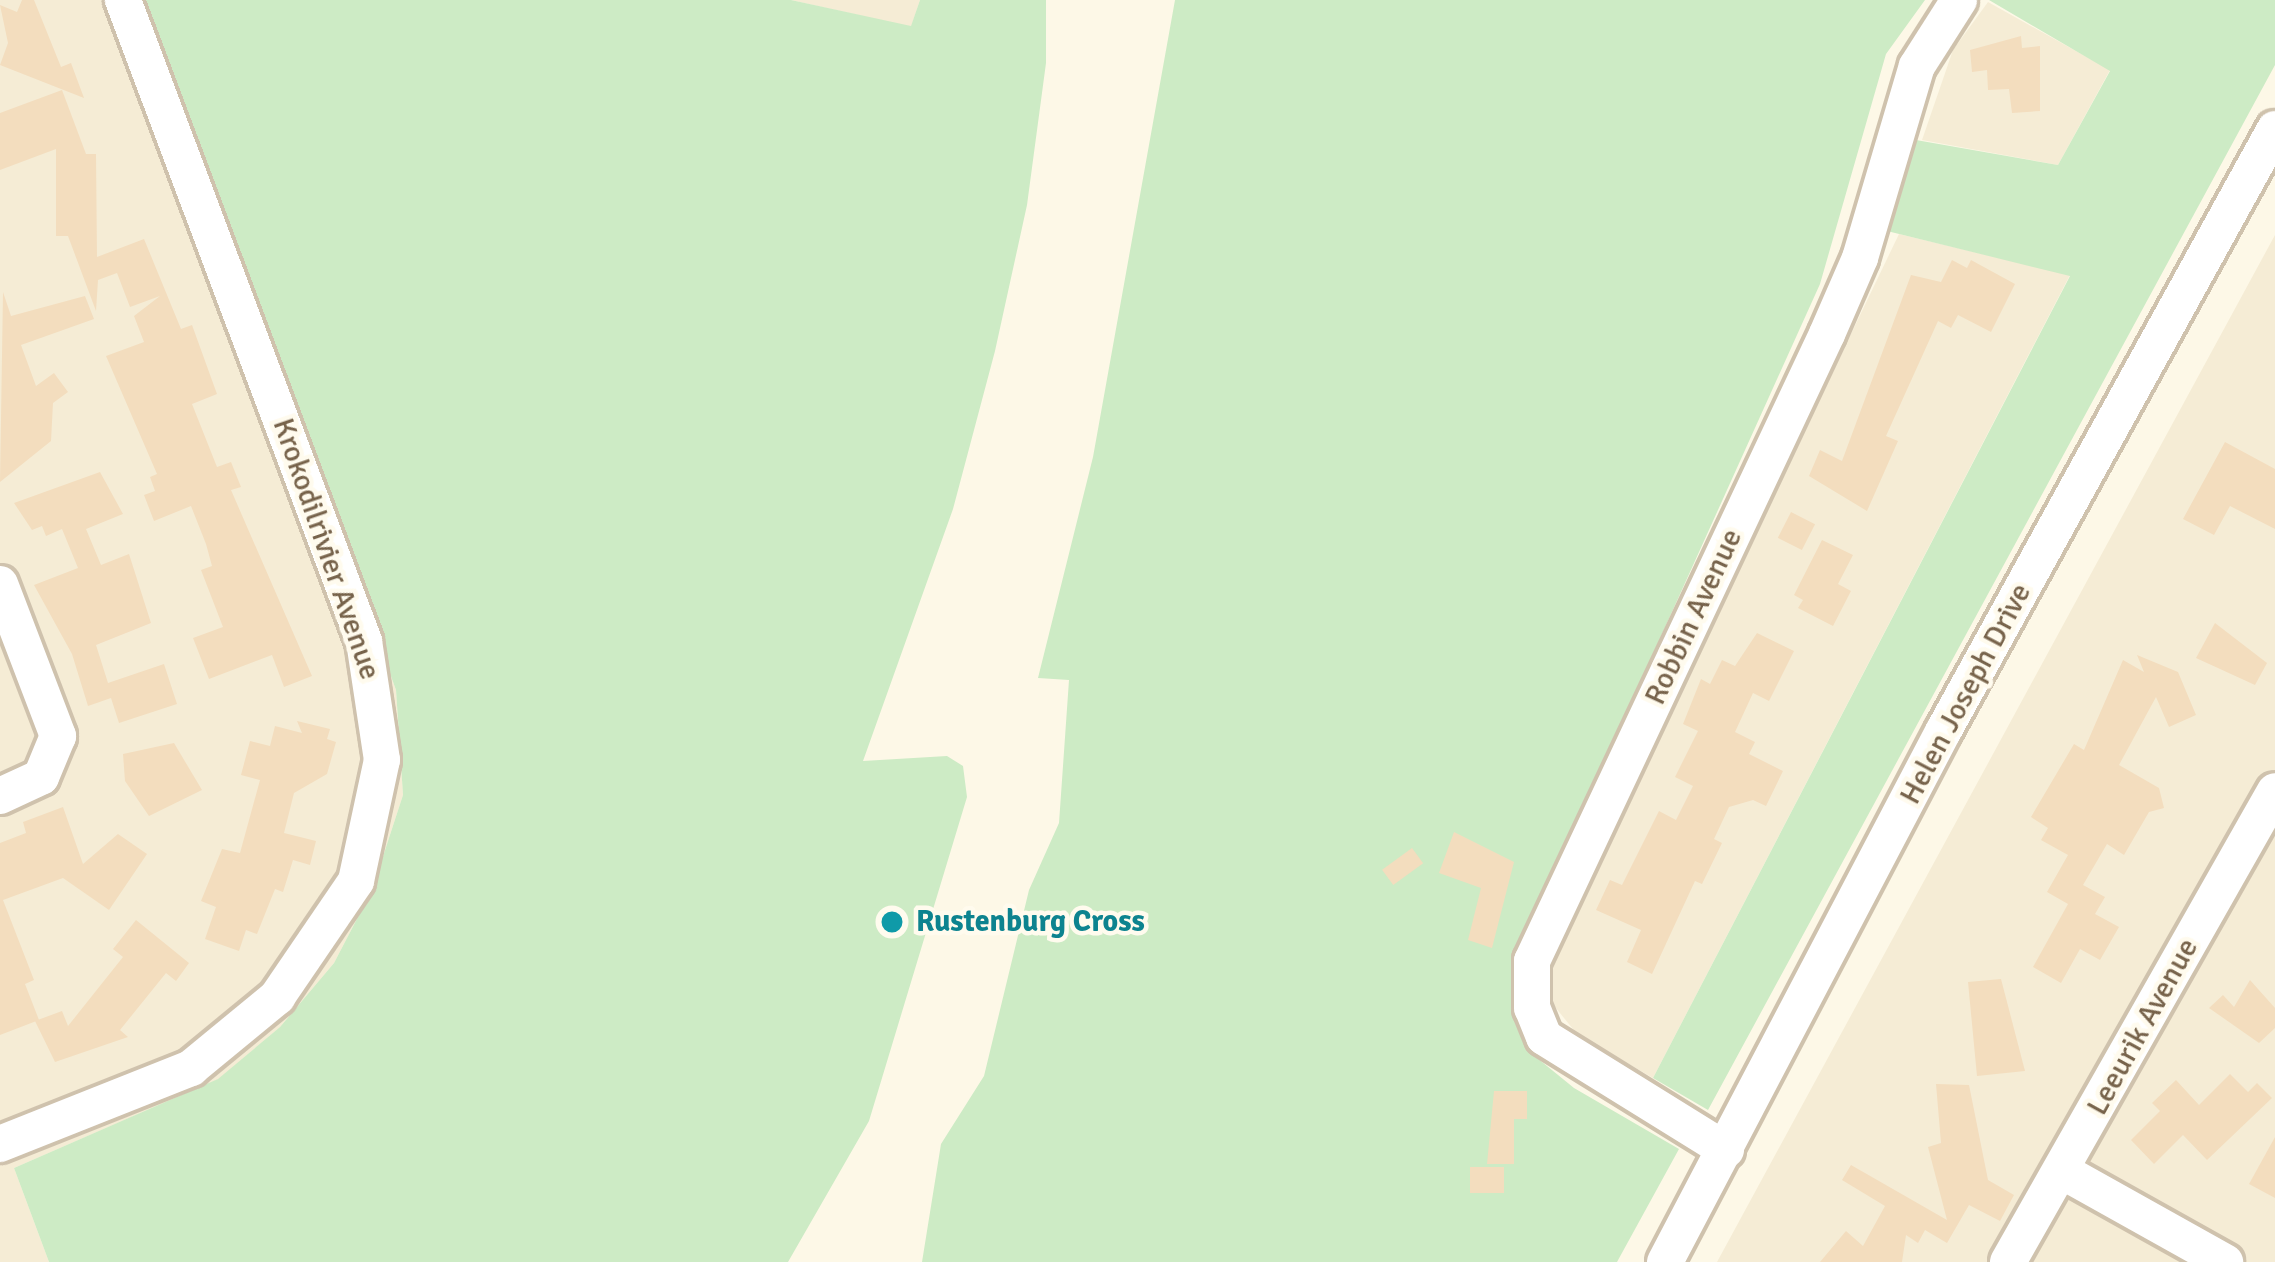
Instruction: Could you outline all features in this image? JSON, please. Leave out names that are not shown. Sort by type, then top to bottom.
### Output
[{"type":"street","name":"Krokodilrivier Avenue","points":[[0,1144],[191,1068],[277,997],[356,881],[382,760],[364,641],[123,0]]},
{"type":"street","name":"Robbin Avenue","points":[[1726,1150],[1544,1037],[1532,1008],[1532,961],[1827,334],[1861,257],[1917,66],[1959,0]]},
{"type":"street","name":"Helen Joseph Drive","points":[[1665,1262],[1955,710],[2275,129]]},
{"type":"street","points":[[0,584],[58,736],[41,777],[0,796]]},
{"type":"street","name":"Leeurik Avenue","points":[[2008,1262],[2275,791]]},
{"type":"street","points":[[2062,1171],[2225,1262]]},
{"type":"shaded area","points":[[0,0],[144,0],[396,690],[403,795],[372,890],[334,963],[280,1027],[219,1079],[14,1168],[49,1262],[0,1262]]},
{"type":"shaded area","points":[[791,0],[920,0],[911,27]]},
{"type":"shaded area","points":[[1988,2],[2110,70],[2058,165],[1922,140],[1953,50]]},
{"type":"shaded area","points":[[1899,234],[2070,275],[1653,1078],[1577,1034],[1551,1002],[1551,958]]},
{"type":"shaded area","points":[[2275,235],[2275,1262],[1717,1262]]},
{"type":"green space","points":[[144,0],[791,0],[911,26],[920,0],[1046,0],[1046,63],[1027,205],[995,351],[953,509],[863,761],[947,756],[963,766],[967,797],[869,1121],[788,1262],[49,1262],[14,1168],[218,1079],[280,1027],[334,963],[372,890],[403,795],[396,690]]},
{"type":"green space","points":[[1175,0],[1925,0],[1886,54],[1820,284],[1513,964],[1513,1013],[1531,1053],[1574,1088],[1679,1149],[1617,1262],[922,1262],[941,1144],[984,1076],[1029,890],[1059,823],[1069,680],[1038,678],[1093,457]]},
{"type":"green space","points":[[1989,0],[2275,0],[2275,65],[1708,1110],[1653,1078],[2070,276],[1887,231],[1916,140],[2058,165],[2110,71]]},
{"type":"building","points":[[22,0],[34,0],[61,67],[71,63],[84,98],[0,65],[8,43],[0,5],[17,12]]},
{"type":"building","points":[[2021,36],[2022,48],[2040,46],[2040,111],[2012,113],[2009,89],[1988,90],[1987,70],[1972,72],[1970,50]]},
{"type":"building","points":[[62,90],[86,154],[96,154],[97,257],[144,239],[181,329],[192,325],[217,394],[192,404],[217,467],[231,462],[241,487],[231,490],[312,676],[284,687],[272,655],[209,679],[193,638],[223,627],[201,570],[212,566],[206,544],[191,506],[154,521],[144,495],[155,491],[150,477],[157,474],[106,356],[144,342],[134,316],[160,296],[130,307],[117,273],[98,280],[96,311],[68,236],[56,236],[56,149],[0,170],[0,113]]},
{"type":"building","points":[[1952,260],[1967,268],[1971,260],[2015,284],[1991,332],[1958,315],[1951,328],[1938,321],[1886,436],[1898,441],[1867,511],[1809,476],[1820,450],[1842,461],[1911,275],[1941,282]]},
{"type":"building","points":[[3,292],[11,316],[85,296],[94,319],[21,345],[36,386],[54,373],[68,392],[53,403],[51,441],[0,482]]},
{"type":"building","points":[[2225,442],[2275,469],[2275,529],[2230,506],[2214,535],[2183,519]]},
{"type":"building","points":[[100,472],[123,514],[86,529],[101,565],[129,554],[151,623],[96,645],[108,683],[164,664],[177,704],[119,723],[111,698],[88,706],[72,654],[34,585],[78,568],[62,529],[46,536],[42,526],[32,530],[14,503]]},
{"type":"building","points":[[1791,512],[1815,524],[1802,550],[1778,538]]},
{"type":"building","points":[[1822,540],[1853,555],[1838,584],[1851,591],[1833,626],[1798,608],[1803,600],[1794,595]]},
{"type":"building","points":[[2215,623],[2267,663],[2255,685],[2196,658]]},
{"type":"building","points":[[1757,633],[1794,651],[1769,701],[1753,693],[1735,732],[1755,742],[1749,754],[1783,771],[1766,806],[1753,800],[1729,807],[1714,839],[1722,843],[1702,884],[1695,881],[1652,974],[1627,962],[1641,930],[1596,910],[1610,880],[1622,885],[1659,811],[1676,820],[1693,786],[1675,777],[1698,731],[1683,724],[1701,679],[1710,684],[1722,660],[1735,666]]},
{"type":"building","points":[[2137,655],[2178,672],[2196,715],[2169,727],[2156,697],[2119,765],[2159,788],[2164,808],[2149,812],[2124,855],[2107,844],[2083,885],[2105,897],[2095,914],[2119,927],[2100,960],[2080,949],[2061,983],[2033,967],[2068,904],[2047,892],[2068,855],[2041,840],[2048,828],[2031,817],[2074,744],[2084,750],[2123,660],[2144,672]]},
{"type":"building","points":[[297,721],[330,729],[327,739],[336,742],[327,774],[294,793],[284,833],[316,841],[310,865],[293,860],[283,892],[275,889],[257,934],[246,930],[239,951],[205,939],[216,907],[201,901],[222,849],[240,853],[260,780],[241,775],[250,741],[270,746],[275,726],[302,733]]},
{"type":"building","points":[[174,743],[202,790],[149,816],[125,781],[123,754]]},
{"type":"building","points":[[63,807],[83,864],[118,834],[147,854],[109,910],[63,878],[3,900],[34,980],[25,984],[39,1020],[0,1035],[0,843],[26,833],[23,822]]},
{"type":"building","points":[[1454,832],[1514,862],[1492,948],[1468,940],[1481,888],[1439,873]]},
{"type":"building","points":[[1412,848],[1423,863],[1393,885],[1382,870]]},
{"type":"building","points":[[136,920],[189,963],[176,981],[166,973],[120,1030],[128,1037],[55,1062],[35,1021],[62,1011],[68,1026],[123,957],[113,949]]},
{"type":"building","points":[[2001,979],[2025,1071],[1977,1076],[1968,982]]},
{"type":"building","points":[[2250,980],[2275,1008],[2275,1028],[2259,1043],[2209,1008],[2223,995],[2234,1007]]},
{"type":"building","points":[[2230,1074],[2248,1092],[2257,1083],[2272,1098],[2207,1160],[2183,1135],[2154,1164],[2131,1140],[2160,1111],[2152,1103],[2176,1080],[2199,1105]]},
{"type":"building","points":[[1936,1084],[1969,1085],[1988,1180],[2014,1195],[2000,1221],[1969,1205],[1947,1243],[1925,1230],[1918,1243],[1906,1235],[1902,1262],[1820,1262],[1846,1231],[1863,1246],[1885,1206],[1842,1180],[1851,1165],[1947,1220],[1928,1147],[1941,1143]]},
{"type":"building","points":[[1494,1091],[1527,1091],[1527,1119],[1514,1119],[1514,1164],[1487,1164]]},
{"type":"building","points":[[2275,1137],[2275,1198],[2249,1184]]},
{"type":"building","points":[[1470,1167],[1504,1167],[1504,1193],[1470,1193]]},
{"type":"place","name":"Rustenburg Cross","points":[[892,922]]}]
